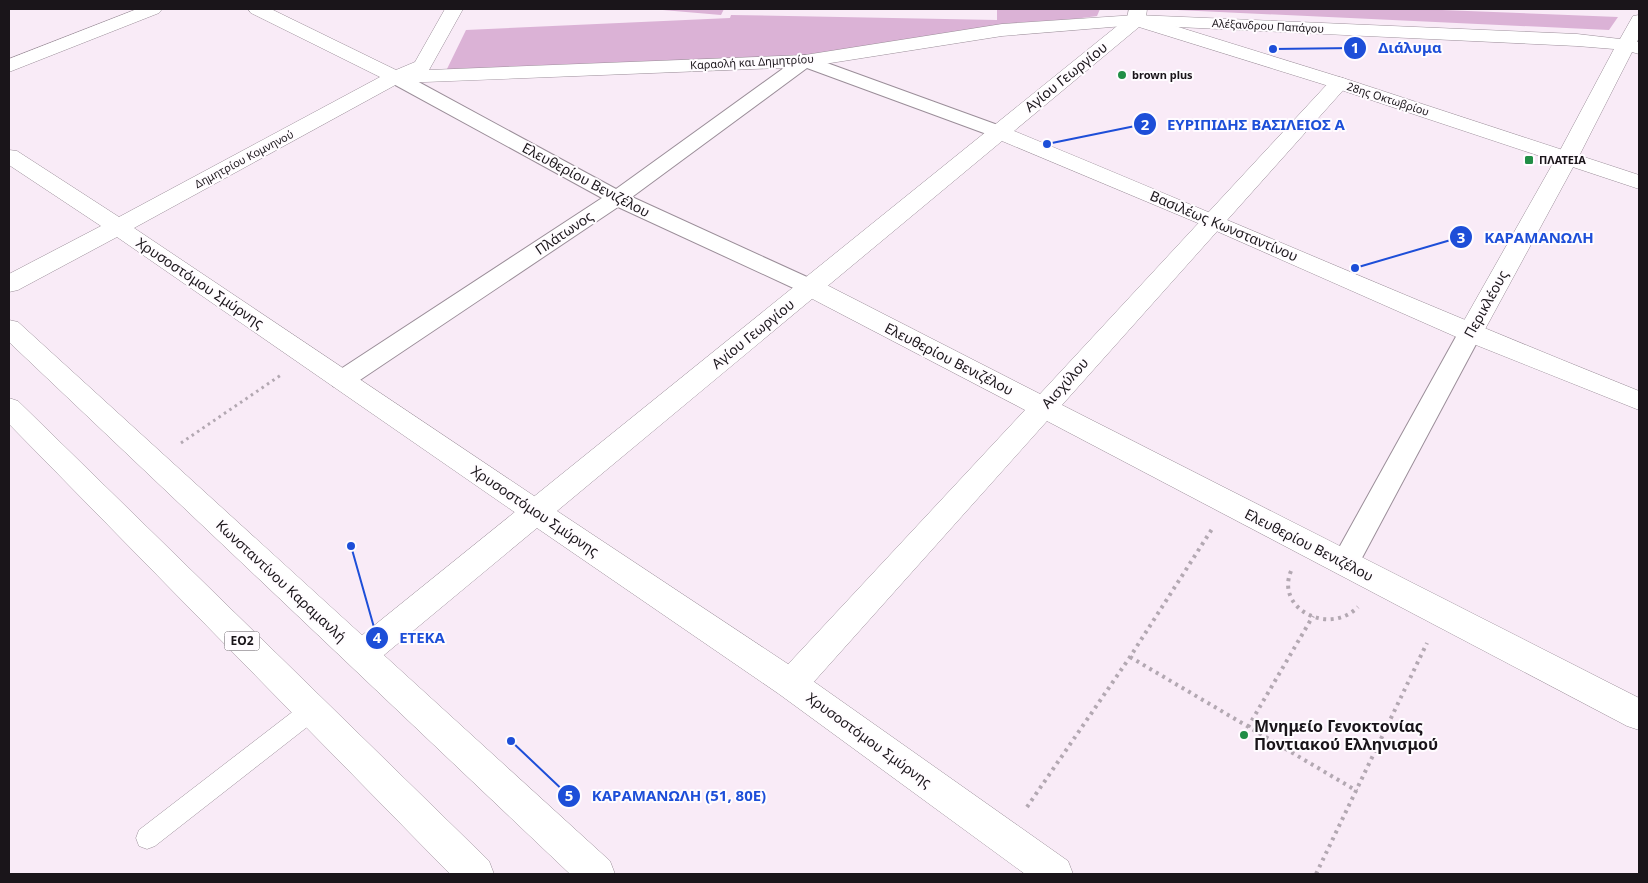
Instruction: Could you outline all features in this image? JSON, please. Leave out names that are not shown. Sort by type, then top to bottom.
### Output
[{"type":"street","points":[[9,66],[153,9]]},
{"type":"street","name":"Ελευθερίου Βενιζέλου","points":[[257,9],[395,77],[617,198],[810,287],[1639,715]]},
{"type":"street","name":"Δημητρίου Κομνηνού","points":[[9,284],[395,77],[422,66],[454,9]]},
{"type":"street","name":"Καραολή και Δημητρίου","points":[[395,77],[805,61],[1002,30],[1137,14]]},
{"type":"street","name":"Αλέξανδρου Παπάγου","points":[[1137,14],[1577,40],[1633,47]]},
{"type":"street","name":"28ης Οκτωβρίου","points":[[1137,14],[1639,182]]},
{"type":"street","name":"Αγίου Γεωργίου","points":[[362,655],[999,132],[1137,14]]},
{"type":"street","name":"Περικλέους","points":[[1345,564],[1567,158],[1633,47],[1639,20]]},
{"type":"street","name":"Βασιλέως Κωνσταντίνου","points":[[805,61],[999,132],[1213,221],[1470,333],[1639,401]]},
{"type":"street","name":"Πλάτωνος","points":[[342,380],[617,198],[805,61]]},
{"type":"street","name":"Αισχύλου","points":[[791,684],[1340,83]]},
{"type":"street","name":"Χρυσοστόμου Σμύρνης","points":[[9,156],[118,227],[791,684],[1055,874]]},
{"type":"street","name":"Κωνσταντίνου Καραμανλή","points":[[9,328],[597,874]]},
{"type":"street","name":"ΕΟ2","points":[[9,408],[476,874]]},
{"type":"lane","points":[[147,838],[312,710]]},
{"type":"path","points":[[154,462],[307,357]]},
{"type":"path","points":[[1006,839],[1130,657],[1229,503]]},
{"type":"path","points":[[1299,540],[1287,583],[1288,592],[1294,602],[1313,616],[1325,620],[1348,618],[1355,612],[1377,580]]},
{"type":"path","points":[[1316,874],[1441,613]]},
{"type":"path","points":[[1248,727],[1313,616]]},
{"type":"path","points":[[1130,657],[1357,791]]},
{"type":"shaded area","points":[[651,9],[724,9],[721,15]]},
{"type":"shaded area","points":[[997,9],[1100,9],[1097,16],[804,55],[446,71],[466,30],[730,18],[731,15],[997,20]]},
{"type":"shaded area","points":[[1156,9],[1416,9],[1618,17],[1609,30]]},
{"type":"place","name":"Διάλυμα","points":[[1273,49]]},
{"type":"place","name":"brown plus","points":[[1122,75]]},
{"type":"place","name":"ΕΥΡΙΠΙΔΗΣ ΒΑΣΙΛΕΙΟΣ Α","points":[[1047,144]]},
{"type":"place","name":"ΠΛΑΤΕΙΑ","points":[[1529,160]]},
{"type":"place","name":"ΚΑΡΑΜΑΝΩΛΗ","points":[[1355,268]]},
{"type":"place","name":"ΕΤΕΚΑ","points":[[351,546]]},
{"type":"place","name":"Μνημείο Γενοκτονίας Ποντιακού Ελληνισμού","points":[[1244,735]]},
{"type":"place","name":"ΚΑΡΑΜΑΝΩΛΗ (51, 80Ε)","points":[[511,741]]}]
